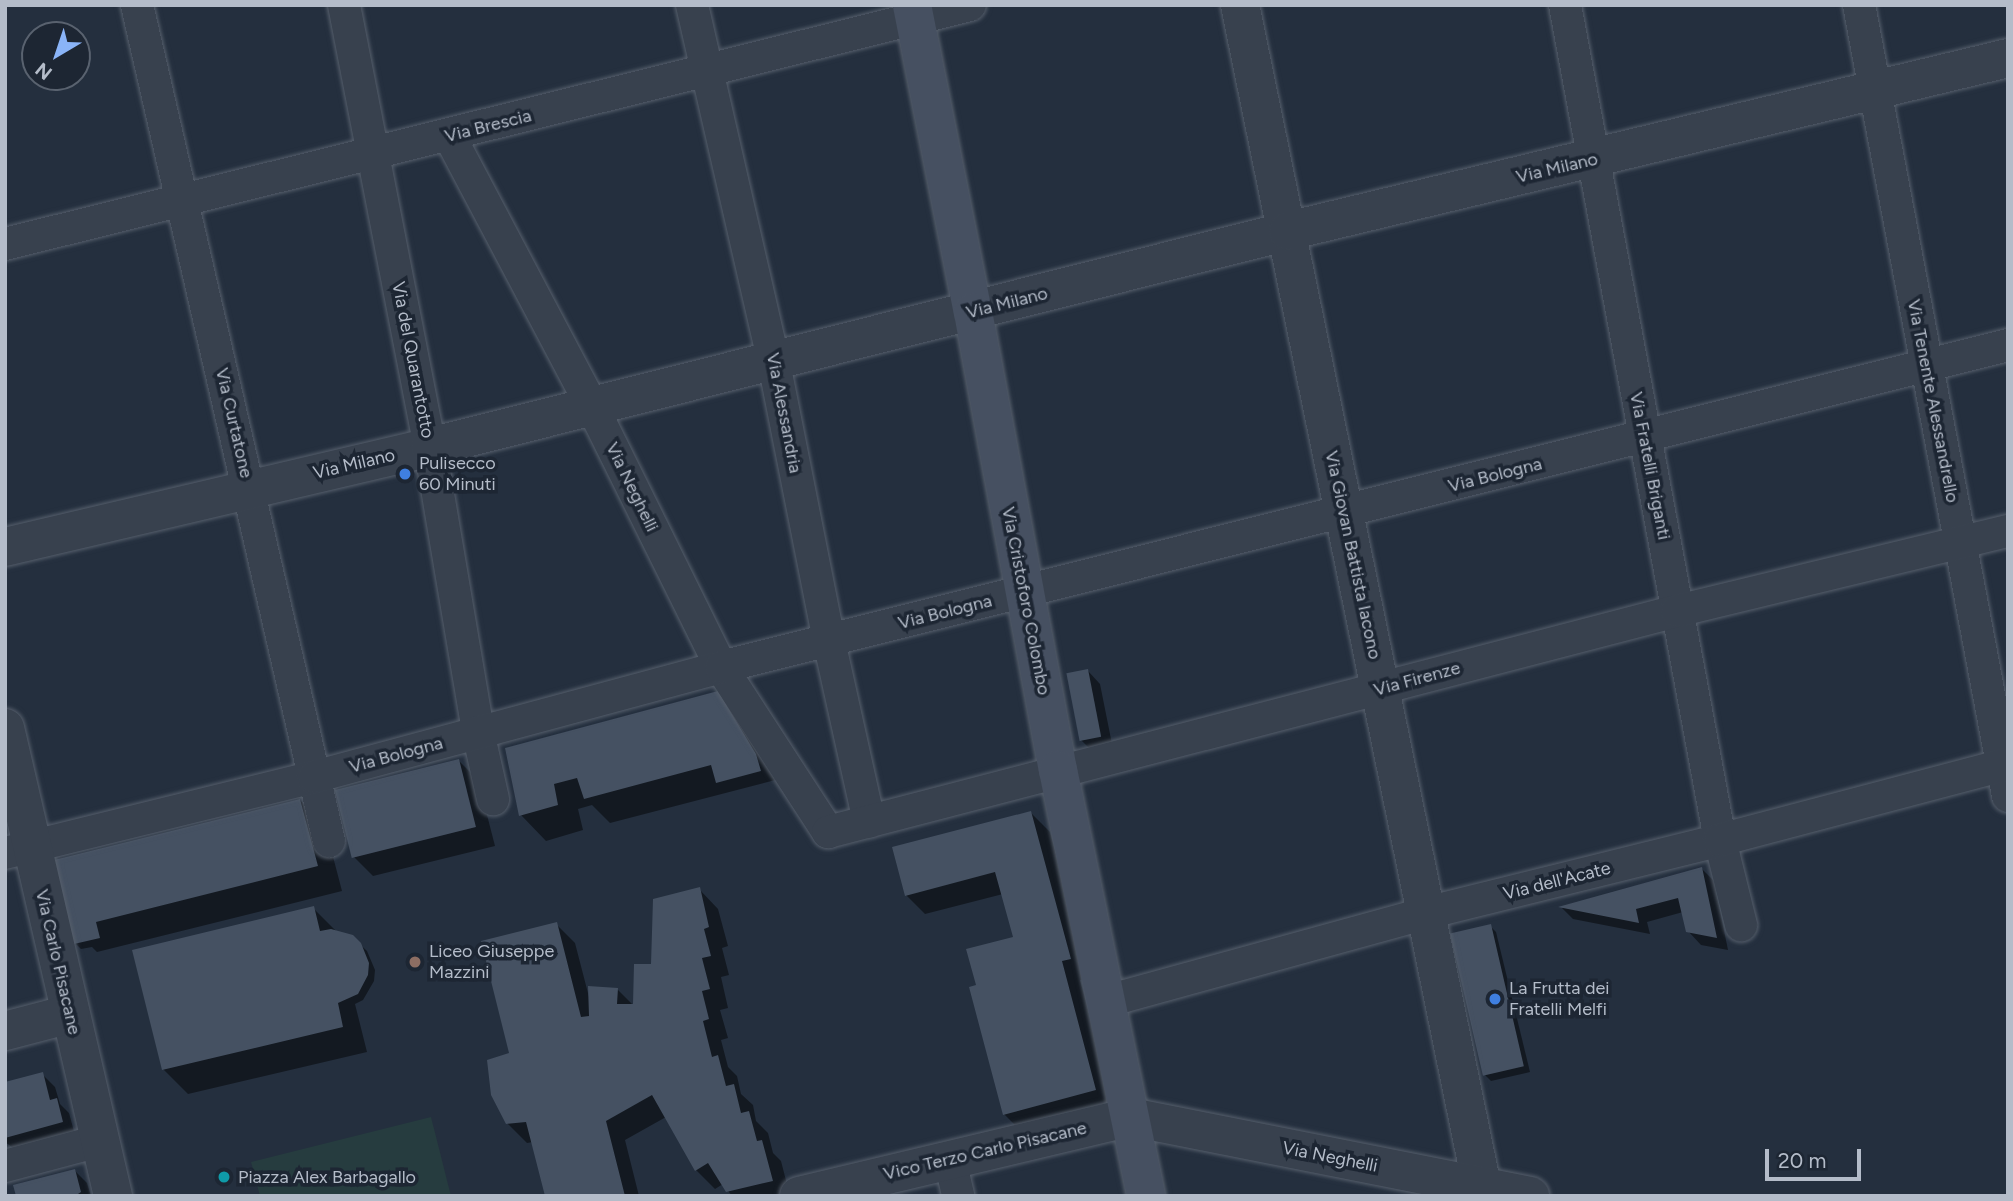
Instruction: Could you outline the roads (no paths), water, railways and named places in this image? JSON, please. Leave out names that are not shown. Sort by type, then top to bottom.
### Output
[{"type":"main road","name":"Via Cristoforo Colombo","points":[[913,12],[973,312],[1058,770],[1146,1196]]},
{"type":"street","name":"Via Curtatone","points":[[136,5],[184,200],[328,841]]},
{"type":"street","name":"Via del Quarantotto","points":[[344,5],[430,447],[478,732],[493,799]]},
{"type":"street","name":"Via Alessandria","points":[[692,5],[773,358],[829,641],[869,822]]},
{"type":"street","name":"Via Brescia","points":[[5,244],[706,72],[913,12],[970,5]]},
{"type":"street","name":"Via Giovan Battista Iacono","points":[[1240,5],[1482,1187]]},
{"type":"street","name":"Via Fratelli Briganti","points":[[1565,5],[1720,840],[1741,925]]},
{"type":"street","name":"Via Tenente Alessandrello","points":[[1859,5],[2006,775]]},
{"type":"street","name":"Via Milano","points":[[5,547],[430,447],[773,358],[973,312],[1288,231],[2008,58]]},
{"type":"street","name":"Via Neghelli","points":[[449,135],[592,406],[721,667],[828,832]]},
{"type":"street","name":"Via Bologna","points":[[18,850],[314,777],[721,667],[2008,345]]},
{"type":"street","name":"Via Firenze","points":[[828,832],[1677,611],[2008,531]]},
{"type":"street","name":"Via Carlo Pisacane","points":[[5,727],[18,850],[70,1014],[113,1196]]},
{"type":"street","name":"Via dell'Acate","points":[[1107,1000],[1426,913],[1720,840],[2006,775]]},
{"type":"street","points":[[5,1031],[70,1014]]},
{"type":"street","name":"Via Neghelli","points":[[1131,1117],[1530,1196]]},
{"type":"street","name":"Vico Terzo Carlo Pisacane","points":[[799,1196],[954,1178],[1131,1117]]},
{"type":"street","points":[[5,1166],[100,1141]]},
{"type":"place","name":"Pulisecco 60 Minuti","points":[[405,474]]},
{"type":"place","name":"Liceo Giuseppe Mazzini","points":[[415,962]]},
{"type":"place","name":"La Frutta dei Fratelli Melfi","points":[[1495,999]]},
{"type":"place","name":"Piazza Alex Barbagallo","points":[[224,1177]]}]
